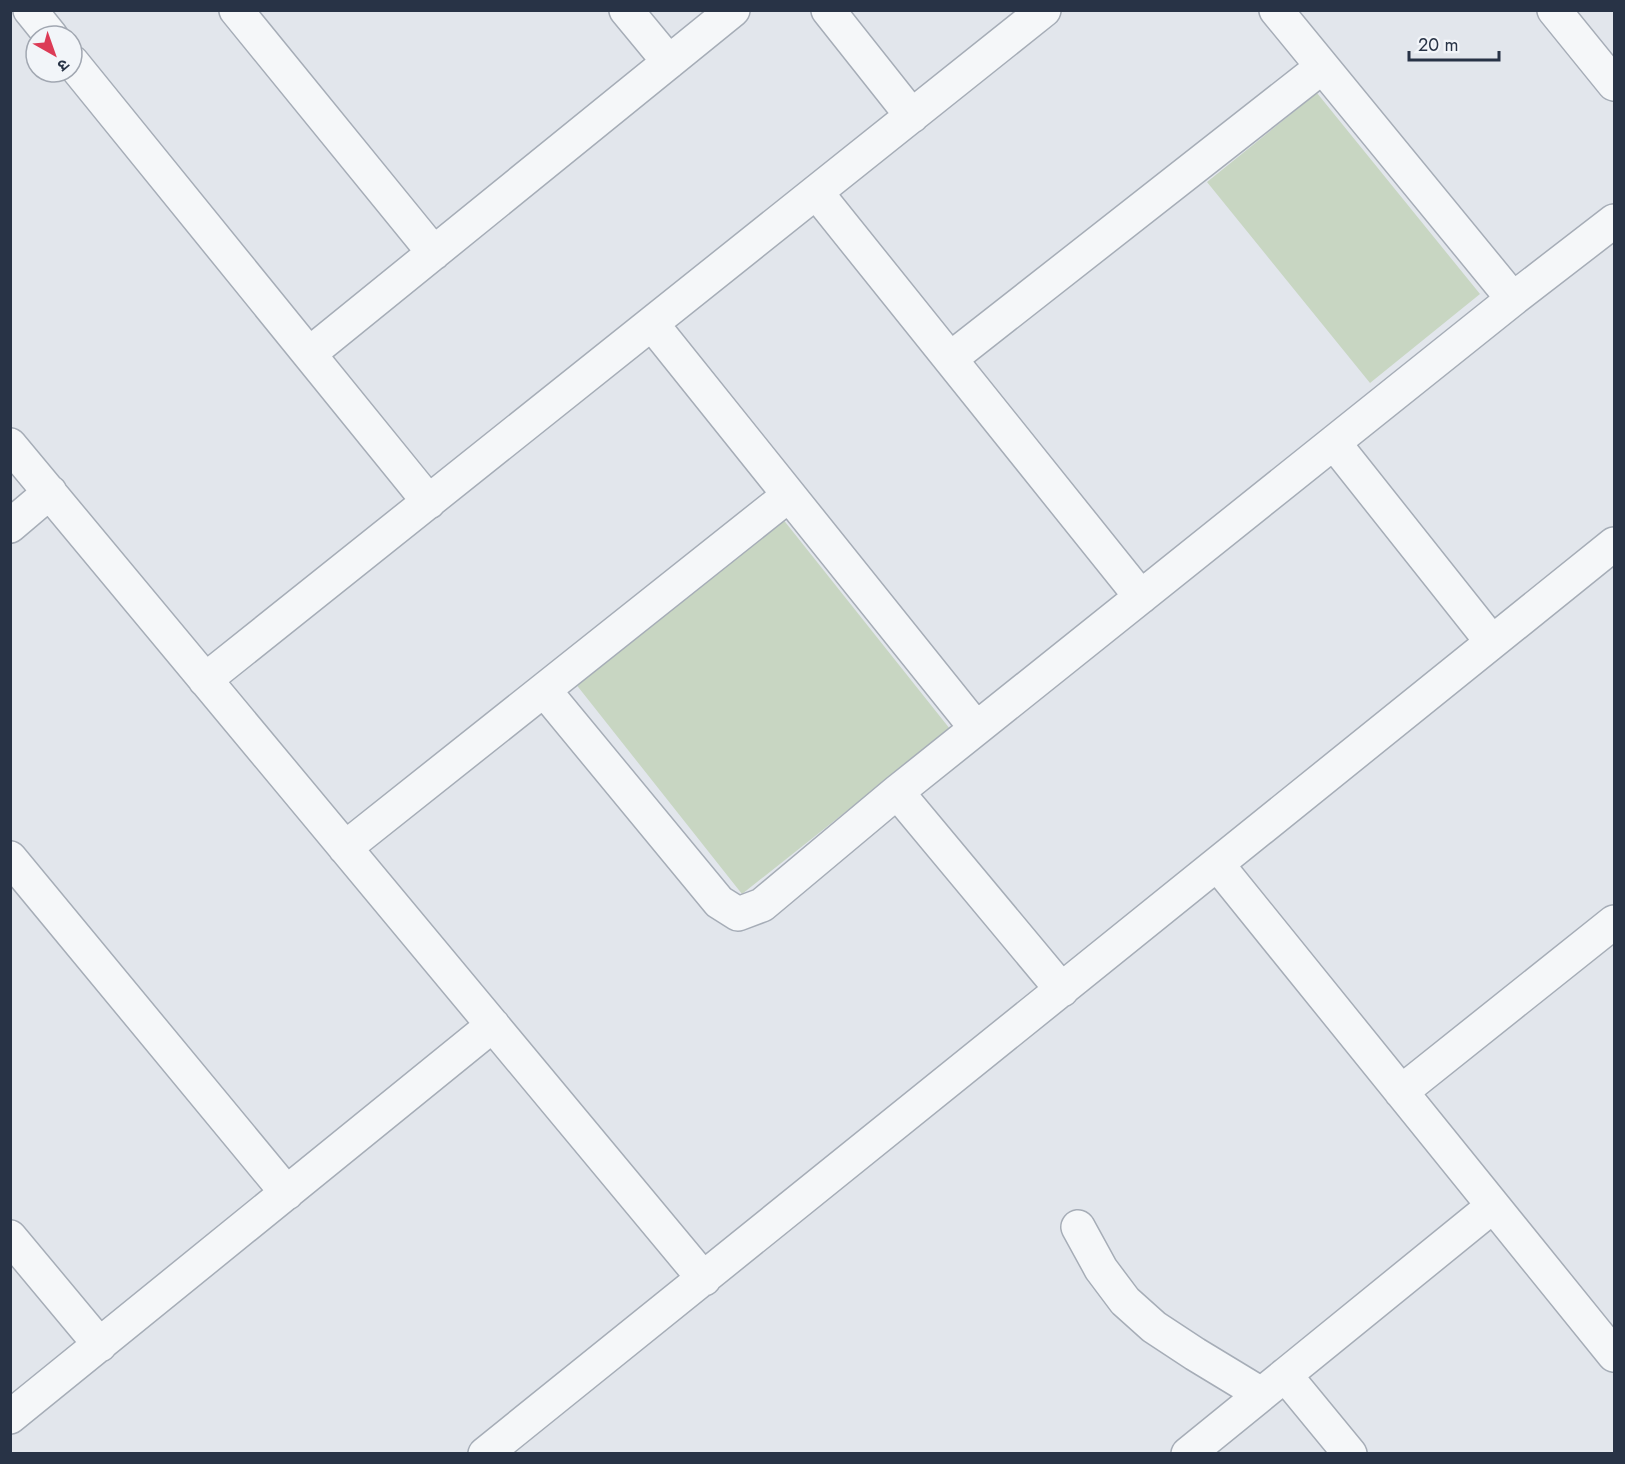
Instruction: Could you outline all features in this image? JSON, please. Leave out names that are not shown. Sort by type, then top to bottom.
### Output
[{"type":"street","points":[[30,10],[41,24]]},
{"type":"street","points":[[626,10],[669,62]]},
{"type":"street","points":[[309,354],[733,10]]},
{"type":"street","points":[[828,10],[912,116]]},
{"type":"street","points":[[205,680],[1044,10]]},
{"type":"street","points":[[1276,10],[1513,299]]},
{"type":"street","points":[[1554,10],[1614,84]]},
{"type":"street","points":[[249,17],[434,253]]},
{"type":"street","points":[[950,359],[1322,67]]},
{"type":"street","points":[[84,77],[429,502]]},
{"type":"street","points":[[816,192],[1141,597]]},
{"type":"street","points":[[544,690],[719,902],[738,914],[762,905],[976,728],[1614,221]]},
{"type":"street","points":[[652,324],[976,728]]},
{"type":"street","points":[[1334,443],[1492,642]]},
{"type":"street","points":[[10,445],[704,1279]]},
{"type":"street","points":[[10,526],[50,492]]},
{"type":"street","points":[[345,848],[789,495]]},
{"type":"street","points":[[485,1454],[1614,544]]},
{"type":"street","points":[[897,792],[1062,990]]},
{"type":"street","points":[[10,858],[287,1193]]},
{"type":"street","points":[[1217,864],[1614,1355]]},
{"type":"street","points":[[1401,1092],[1614,922]]},
{"type":"street","points":[[10,1418],[493,1025]]},
{"type":"street","points":[[1188,1454],[1493,1206]]},
{"type":"street","points":[[1078,1227],[1101,1269],[1125,1301],[1154,1327],[1195,1354],[1273,1385],[1350,1454]]},
{"type":"street","points":[[10,1237],[100,1345]]},
{"type":"green space","points":[[1317,93],[1480,294],[1370,383],[1207,182]]},
{"type":"green space","points":[[782,518],[950,729],[742,894],[575,683]]}]
